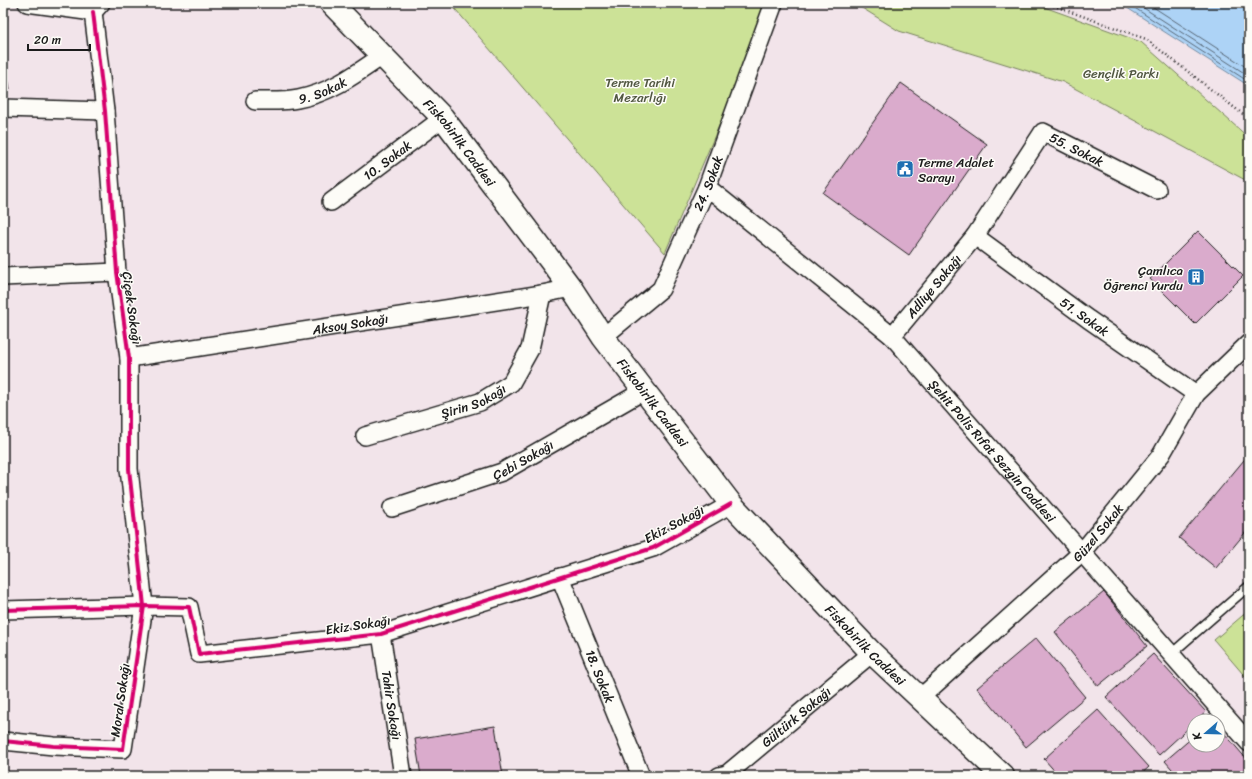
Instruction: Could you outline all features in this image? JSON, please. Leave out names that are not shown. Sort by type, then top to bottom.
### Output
[{"type":"main road","name":"Fiskobirlik Caddesi","points":[[330,3],[443,118],[571,288],[603,338],[645,390],[731,504],[872,653],[1003,776]]},
{"type":"street","points":[[27,3],[97,8]]},
{"type":"street","name":"24. Sokak","points":[[603,338],[661,289],[707,187],[774,3]]},
{"type":"street","name":"Çiçek Sokağı","points":[[97,8],[117,272],[129,358],[129,468],[144,606]]},
{"type":"street","name":"9. Sokak","points":[[255,102],[298,99],[331,88],[347,80],[382,56]]},
{"type":"street","points":[[3,108],[105,111]]},
{"type":"street","name":"10. Sokak","points":[[331,202],[443,118]]},
{"type":"street","name":"55. Sokak","points":[[975,236],[1042,132],[1157,190]]},
{"type":"street","name":"Şehit Polis Rıfat Sezgin Caddesi","points":[[707,187],[892,336],[1249,743]]},
{"type":"street","name":"Adliye Sokağı","points":[[892,336],[975,236]]},
{"type":"street","name":"51. Sokak","points":[[975,236],[1196,394]]},
{"type":"street","points":[[3,277],[117,272]]},
{"type":"street","name":"Aksoy Sokağı","points":[[129,358],[542,294],[571,288]]},
{"type":"street","name":"Şirin Sokağı","points":[[365,436],[480,402],[511,383],[530,349],[542,294]]},
{"type":"street","name":"Güzel Sokak","points":[[920,698],[1082,552],[1161,455],[1196,394],[1249,343]]},
{"type":"street","name":"Çebi Sokağı","points":[[392,508],[502,472],[645,390]]},
{"type":"street","name":"Ekiz Sokağı","points":[[3,610],[144,606],[189,607],[199,654],[381,634],[653,548],[731,504]]},
{"type":"street","name":"18. Sokak","points":[[560,577],[641,776]]},
{"type":"street","name":"Moral Sokağı","points":[[3,741],[54,746],[123,749],[144,606]]},
{"type":"street","name":"Tahir Sokağı","points":[[381,634],[403,776]]},
{"type":"street","name":"Gültürk Sokağı","points":[[725,775],[872,653]]},
{"type":"lane","points":[[1171,654],[1249,586]]},
{"type":"path","points":[[1046,3],[1146,39],[1249,119]]},
{"type":"green space","name":"Terme Tarihi Mezarlığı","points":[[450,3],[771,3],[665,253]]},
{"type":"green space","name":"Gençlik Parkı","points":[[854,3],[1033,3],[1141,42],[1249,138],[1249,182],[1063,82],[899,31]]},
{"type":"green space","points":[[1249,610],[1249,681],[1214,640]]},
{"type":"water","points":[[1118,3],[1249,3],[1249,86],[1121,4]]},
{"type":"building","points":[[3,16],[7,17],[3,52]]},
{"type":"building","points":[[3,52],[10,89],[3,88]]},
{"type":"building","name":"Terme Adalet Sarayı","points":[[901,83],[987,144],[909,255],[823,193]]},
{"type":"building","name":"Çamlıca Öğrenci Yurdu","points":[[1198,231],[1243,276],[1195,324],[1150,279]]},
{"type":"building","points":[[1249,454],[1249,528],[1216,568],[1179,538]]},
{"type":"building","points":[[1104,592],[1147,646],[1098,686],[1055,632]]},
{"type":"building","points":[[1036,638],[1085,697],[1026,747],[977,688]]},
{"type":"building","points":[[1153,654],[1206,712],[1186,713],[1186,730],[1159,755],[1106,697]]},
{"type":"building","points":[[1098,710],[1149,767],[1139,776],[1059,776],[1044,759]]},
{"type":"building","points":[[495,726],[503,776],[421,776],[415,739]]},
{"type":"building","points":[[1226,735],[1249,762],[1249,776],[1178,776],[1165,761],[1186,743],[1186,753],[1226,753]]},
{"type":"cycle path","points":[[3,741],[54,746],[123,749],[144,606],[129,469],[129,358],[117,272],[105,111],[93,12]]},
{"type":"cycle path","points":[[3,610],[144,606],[189,607],[199,654],[381,634],[653,548],[731,504]]},
{"type":"place","name":"Terme Adalet Sarayı","points":[[905,169]]},
{"type":"place","name":"Çamlıca Öğrenci Yurdu","points":[[1196,277]]}]
